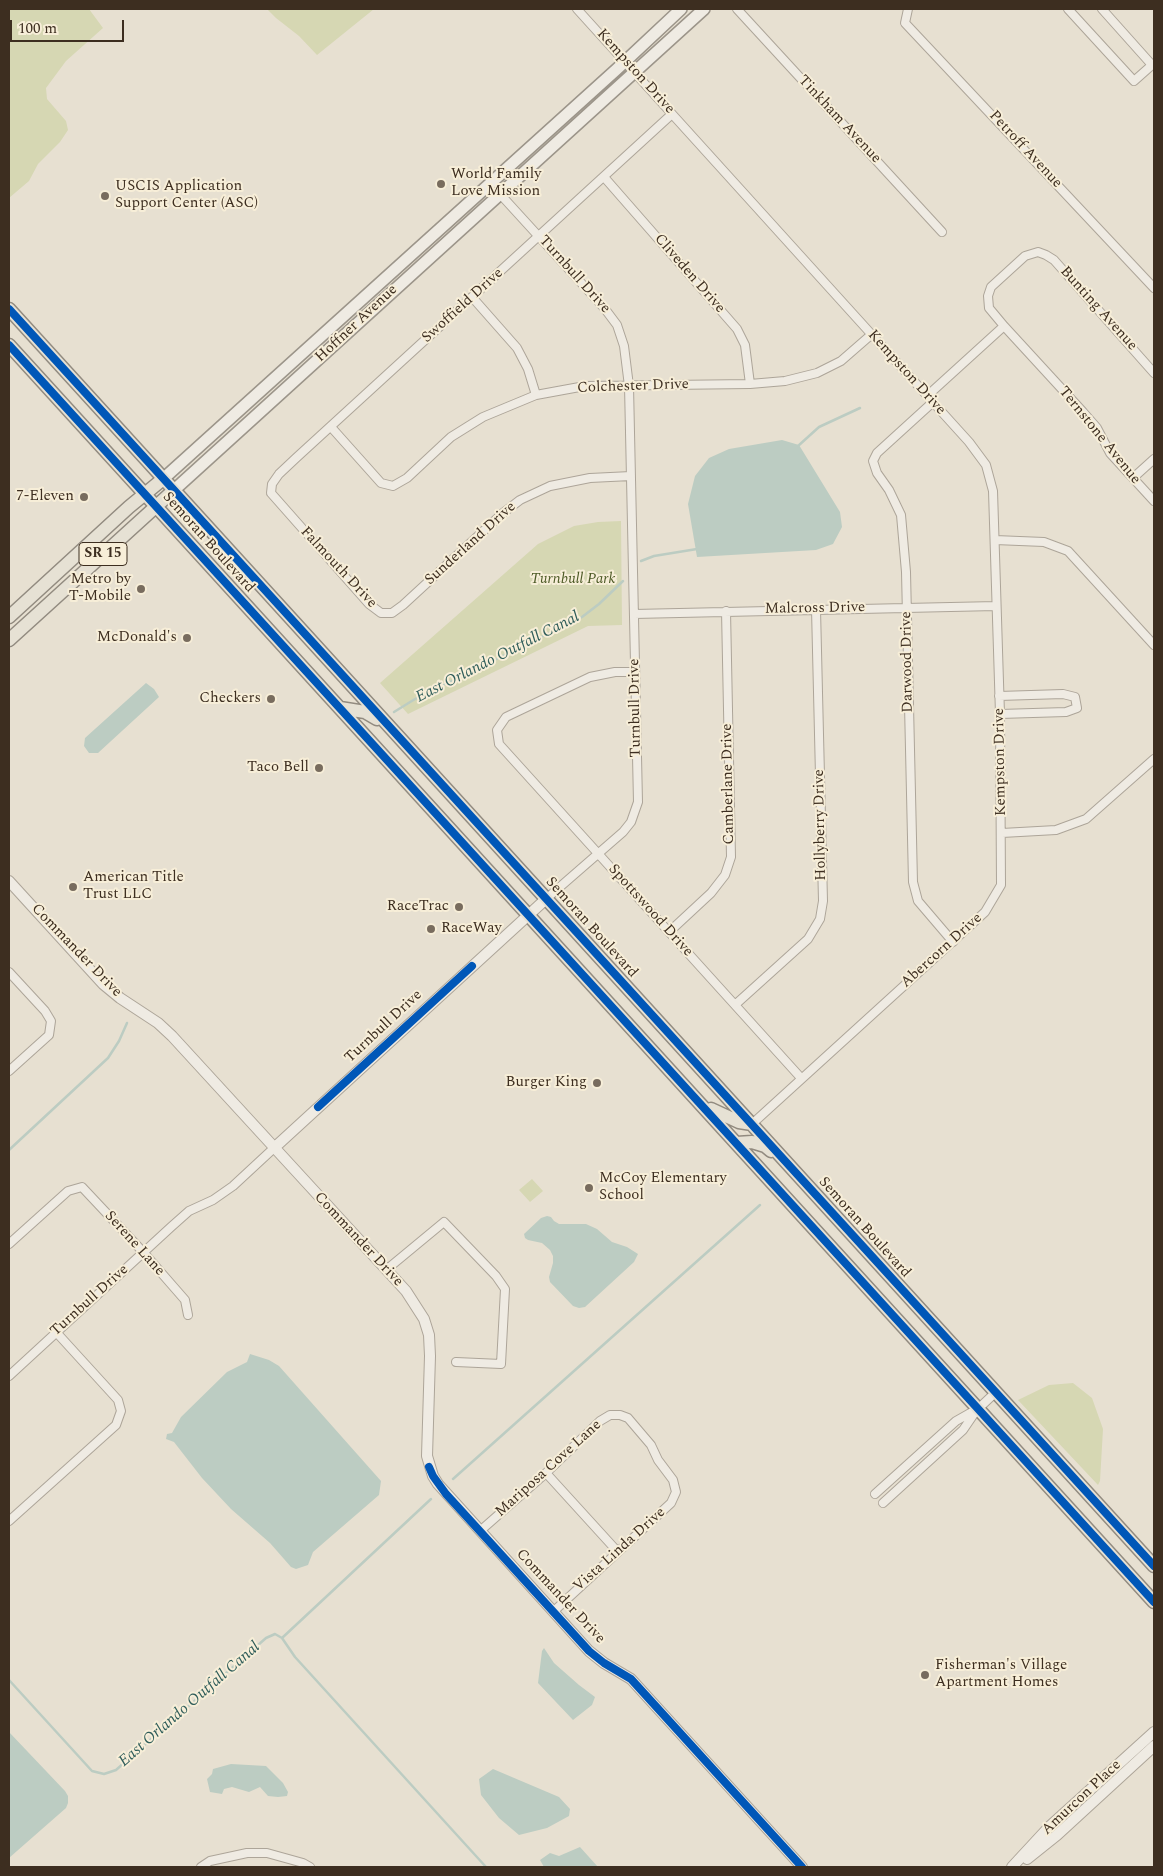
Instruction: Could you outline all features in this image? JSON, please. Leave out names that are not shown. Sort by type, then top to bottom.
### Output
[{"type":"main road","name":"Hoffner Avenue","points":[[9,617],[681,9]]},
{"type":"main road","name":"Hoffner Avenue","points":[[9,640],[704,9]]},
{"type":"main road","points":[[437,251],[440,241],[501,186],[504,171]]},
{"type":"main road","name":"Semoran Boulevard","points":[[9,309],[14,322],[163,479],[1154,1566]]},
{"type":"main road","name":"Semoran Boulevard","points":[[9,345],[1154,1602]]},
{"type":"main road","points":[[340,708],[365,712],[386,724]]},
{"type":"main road","points":[[702,1104],[727,1118],[752,1124]]},
{"type":"main road","points":[[737,1143],[752,1142],[765,1146],[785,1161]]},
{"type":"street","name":"Kempston Drive","points":[[577,9],[969,442],[986,465],[993,492],[1002,833]]},
{"type":"street","name":"Tinkham Avenue","points":[[737,9],[942,232]]},
{"type":"street","name":"Petroff Avenue","points":[[908,9],[905,23],[1154,288]]},
{"type":"street","points":[[1068,9],[1134,81],[1152,65],[1102,9]]},
{"type":"street","name":"Swoffield Drive","points":[[278,504],[270,493],[272,484],[279,474],[672,114]]},
{"type":"street","name":"Cliveden Drive","points":[[604,177],[737,329],[745,345],[750,384]]},
{"type":"street","name":"Turnbull Drive","points":[[9,1376],[189,1211],[213,1200],[233,1186],[472,966],[599,854],[631,822],[638,802],[629,386],[624,346],[617,325],[605,309],[500,194]]},
{"type":"street","name":"Ternstone Avenue","points":[[1038,252],[1025,256],[991,287],[988,296],[989,308],[1097,428],[1110,453],[1154,501]]},
{"type":"street","name":"Bunting Avenue","points":[[1038,252],[1054,260],[1154,372]]},
{"type":"street","points":[[472,298],[517,348],[528,369],[536,395]]},
{"type":"street","name":"Darwood Drive","points":[[953,942],[918,901],[913,882],[906,572],[901,515],[872,461],[877,453],[1004,326]]},
{"type":"street","name":"Colchester Drive","points":[[331,427],[381,483],[393,486],[407,478],[451,437],[483,417],[536,395],[585,386],[750,384],[785,381],[816,373],[841,361],[872,334]]},
{"type":"street","points":[[1133,478],[1154,459]]},
{"type":"street","name":"Sunderland Drive","points":[[403,604],[503,513],[520,500],[550,486],[590,478],[631,476]]},
{"type":"street","name":"Falmouth Drive","points":[[278,504],[369,604],[381,613],[392,613],[403,604]]},
{"type":"street","points":[[995,540],[1044,542],[1068,551],[1154,645]]},
{"type":"street","name":"Malcross Drive","points":[[634,614],[996,606]]},
{"type":"street","name":"Hollyberry Drive","points":[[736,1004],[808,939],[820,919],[823,900],[816,610]]},
{"type":"street","name":"Camberlane Drive","points":[[669,932],[711,893],[725,875],[731,857],[726,611]]},
{"type":"street","name":"Spottswood Drive","points":[[635,672],[614,672],[590,677],[506,717],[497,730],[499,744],[801,1078]]},
{"type":"street","points":[[999,696],[1063,694],[1075,698],[1077,708],[1066,712],[1000,714]]},
{"type":"street","points":[[1002,833],[1056,830],[1086,819],[1154,759]]},
{"type":"street","name":"Abercorn Drive","points":[[752,1124],[985,912],[1001,884],[1002,833]]},
{"type":"street","name":"Commander Drive","points":[[9,881],[103,984],[120,998],[158,1023],[172,1036],[416,1305],[424,1319],[429,1335],[427,1450],[429,1467],[438,1484],[589,1651],[604,1663],[631,1679],[802,1867]]},
{"type":"street","points":[[9,972],[51,1020],[49,1035],[9,1071]]},
{"type":"street","name":"Serene Lane","points":[[9,1244],[68,1191],[82,1188],[144,1253],[184,1300],[188,1315]]},
{"type":"street","points":[[386,1270],[444,1222],[496,1276],[505,1289],[501,1364],[456,1362]]},
{"type":"street","points":[[9,1521],[116,1425],[121,1411],[118,1400],[56,1332]]},
{"type":"street","points":[[883,1503],[963,1430],[979,1408],[996,1392]]},
{"type":"street","points":[[875,1494],[956,1421],[979,1408]]},
{"type":"street","name":"Mariposa Cove Lane","points":[[480,1531],[600,1421],[620,1414]]},
{"type":"street","name":"Vista Linda Drive","points":[[554,1611],[671,1503],[676,1492],[672,1480],[658,1460],[651,1445],[628,1418],[620,1414]]},
{"type":"street","points":[[546,1472],[618,1551]]},
{"type":"street","name":"Amurcon Place","points":[[1012,1867],[1049,1827],[1154,1732]]},
{"type":"street","name":"Amurcon Place","points":[[1016,1867],[1057,1836],[1154,1746]]},
{"type":"street","points":[[1049,1827],[1057,1836]]},
{"type":"street","points":[[201,1867],[210,1861],[247,1853],[267,1853],[303,1863],[310,1867]]},
{"type":"green space","points":[[9,9],[89,9],[103,28],[66,61],[46,88],[47,99],[66,121],[68,130],[60,142],[38,164],[29,181],[9,198]]},
{"type":"green space","points":[[267,9],[374,9],[317,55],[299,36]]},
{"type":"green space","name":"Turnbull Park","points":[[621,521],[622,625],[588,626],[408,714],[380,683],[538,544],[574,526]]},
{"type":"green space","points":[[532,1179],[543,1191],[530,1202],[519,1190]]},
{"type":"green space","points":[[1073,1383],[1092,1398],[1103,1429],[1100,1481],[1098,1485],[1018,1400],[1049,1385]]},
{"type":"shaded area","points":[[782,440],[799,445],[840,512],[842,527],[833,544],[816,550],[697,557],[688,504],[695,476],[709,458],[729,449]]},
{"type":"shaded area","points":[[146,683],[154,689],[159,697],[98,753],[89,753],[84,746],[85,738]]},
{"type":"shaded area","points":[[547,1216],[559,1224],[586,1224],[597,1229],[612,1242],[627,1247],[638,1254],[634,1262],[585,1307],[573,1306],[550,1282],[549,1277],[553,1256],[550,1250],[542,1243],[525,1238],[524,1234],[541,1218]]},
{"type":"shaded area","points":[[250,1354],[269,1360],[279,1366],[381,1481],[379,1495],[313,1552],[308,1565],[296,1569],[291,1567],[270,1543],[231,1509],[202,1478],[174,1442],[166,1439],[167,1434],[172,1433],[181,1417],[227,1372],[247,1362]]},
{"type":"shaded area","points":[[544,1648],[554,1663],[595,1697],[592,1705],[573,1720],[538,1683]]},
{"type":"shaded area","points":[[9,1732],[65,1791],[68,1796],[68,1803],[66,1808],[9,1858]]},
{"type":"shaded area","points":[[231,1764],[266,1766],[283,1783],[288,1792],[287,1796],[268,1796],[260,1787],[249,1792],[232,1787],[224,1789],[222,1794],[210,1792],[207,1779],[212,1774],[213,1769]]},
{"type":"shaded area","points":[[493,1769],[559,1797],[570,1809],[569,1816],[547,1828],[519,1835],[499,1818],[481,1795],[479,1779]]},
{"type":"shaded area","points":[[580,1847],[598,1867],[544,1867],[540,1860],[550,1853],[559,1856]]},
{"type":"waterway","name":"East Orlando Outfall Canal","points":[[798,446],[819,427],[860,408]]},
{"type":"waterway","name":"East Orlando Outfall Canal","points":[[641,561],[654,556],[697,549]]},
{"type":"waterway","name":"East Orlando Outfall Canal","points":[[394,712],[415,699],[582,617],[623,581]]},
{"type":"waterway","name":"East Orlando Outfall Canal","points":[[9,1150],[108,1058],[119,1041],[127,1023]]},
{"type":"waterway","points":[[453,1479],[760,1205]]},
{"type":"waterway","points":[[282,1638],[431,1499]]},
{"type":"waterway","name":"East Orlando Outfall Canal","points":[[9,1680],[92,1771],[104,1774],[116,1770],[266,1638],[275,1634],[282,1638],[295,1657],[486,1867]]},
{"type":"cycle path","points":[[9,309],[1154,1566]]},
{"type":"cycle path","points":[[9,345],[1154,1602]]},
{"type":"cycle path","points":[[318,1107],[472,966]]},
{"type":"cycle path","points":[[429,1467],[446,1494],[589,1651],[604,1663],[631,1679],[802,1867]]},
{"type":"place","name":"World Family Love Mission","points":[[441,184]]},
{"type":"place","name":"USCIS Application Support Center (ASC)","points":[[105,196]]},
{"type":"place","name":"7-Eleven","points":[[84,497]]},
{"type":"place","name":"Metro by T-Mobile","points":[[141,589]]},
{"type":"place","name":"McDonald's","points":[[187,638]]},
{"type":"place","name":"Checkers","points":[[271,699]]},
{"type":"place","name":"Taco Bell","points":[[319,768]]},
{"type":"place","name":"American Title Trust LLC","points":[[73,887]]},
{"type":"place","name":"RaceTrac","points":[[459,907]]},
{"type":"place","name":"RaceWay","points":[[431,929]]},
{"type":"place","name":"Burger King","points":[[597,1083]]},
{"type":"place","name":"McCoy Elementary School","points":[[589,1188]]},
{"type":"place","name":"Fisherman's Village Apartment Homes","points":[[925,1675]]}]
